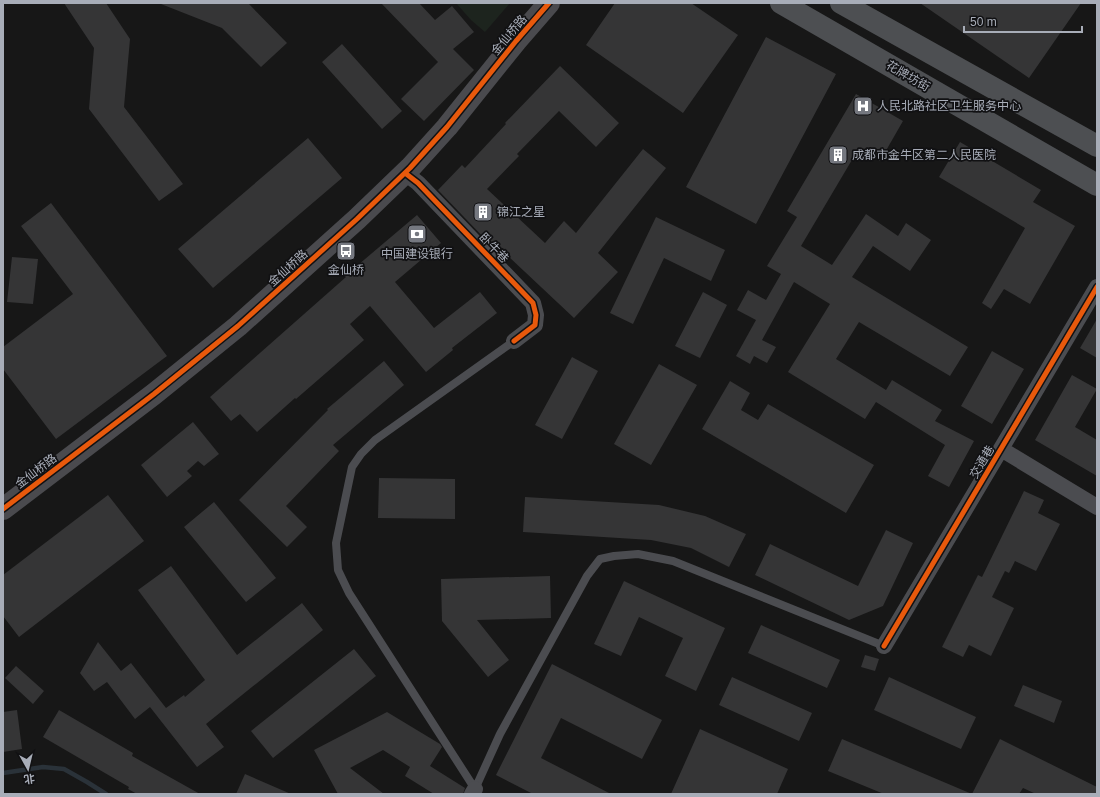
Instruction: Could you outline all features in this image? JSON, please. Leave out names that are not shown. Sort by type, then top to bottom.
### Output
[{"type":"main road","name":"花牌坊街","points":[[781,3],[1097,185]]},
{"type":"main road","points":[[841,3],[1097,146]]},
{"type":"street","name":"金仙桥路","points":[[3,509],[154,394],[238,326],[357,220],[405,173],[447,127],[516,41],[549,3]]},
{"type":"street","name":"卧牛巷","points":[[405,173],[418,183],[533,303],[536,315],[535,325],[514,342]]},
{"type":"street","name":"交通巷","points":[[884,646],[1097,287]]},
{"type":"street","points":[[1001,450],[1097,508]]},
{"type":"lane","points":[[474,791],[349,593],[338,570],[336,543],[352,467],[361,454],[375,440],[514,342]]},
{"type":"lane","points":[[474,791],[500,734],[587,576],[600,559],[638,554],[673,561],[884,646]]},
{"type":"shaded area","points":[[456,3],[510,3],[485,32],[471,20]]},
{"type":"building","points":[[64,3],[106,3],[130,39],[124,107],[183,184],[159,201],[89,109],[94,48]]},
{"type":"building","points":[[161,3],[248,3],[287,43],[261,67],[222,28]]},
{"type":"building","points":[[381,3],[419,3],[435,20],[452,6],[474,32],[453,49],[474,70],[424,121],[401,99],[438,62]]},
{"type":"building","points":[[615,3],[691,3],[738,35],[683,113],[586,45]]},
{"type":"building","points":[[920,3],[1081,3],[1029,78]]},
{"type":"building","points":[[766,37],[836,74],[756,224],[686,187]]},
{"type":"building","points":[[342,44],[402,111],[382,129],[322,62]]},
{"type":"building","points":[[560,66],[619,123],[596,147],[559,111],[517,154],[519,156],[487,189],[545,243],[564,221],[576,233],[643,149],[666,168],[598,253],[618,272],[574,318],[508,256],[505,258],[438,190],[462,165],[465,168],[506,124],[505,123]]},
{"type":"building","points":[[856,94],[903,121],[880,161],[859,148],[801,246],[832,265],[866,214],[898,236],[906,223],[931,240],[910,271],[873,246],[852,277],[968,347],[950,376],[859,322],[836,359],[886,390],[892,380],[942,410],[935,421],[974,441],[949,487],[928,476],[945,445],[876,402],[865,419],[788,372],[830,304],[794,282],[762,340],[776,347],[767,363],[754,356],[750,364],[736,356],[756,320],[737,310],[748,290],[766,300],[781,274],[767,266],[797,217],[787,211]]},
{"type":"building","points":[[308,138],[342,178],[213,288],[178,249]]},
{"type":"building","points":[[960,142],[1041,190],[1033,202],[1075,226],[1030,304],[1004,289],[991,309],[982,303],[1025,228],[939,177]]},
{"type":"building","points":[[51,203],[167,356],[56,439],[3,369],[3,347],[73,294],[21,226]]},
{"type":"building","points":[[417,215],[441,243],[395,282],[434,328],[480,292],[497,313],[452,348],[453,350],[426,372],[370,306],[350,324],[364,340],[257,432],[240,414],[231,421],[210,397],[346,277],[345,276]]},
{"type":"building","points":[[656,217],[725,250],[711,281],[664,258],[633,324],[610,313]]},
{"type":"building","points":[[12,257],[38,259],[33,304],[7,302]]},
{"type":"building","points":[[703,292],[727,305],[700,358],[675,346]]},
{"type":"building","points":[[1097,319],[1097,358],[1080,348]]},
{"type":"building","points":[[992,351],[1024,369],[992,424],[961,406]]},
{"type":"building","points":[[572,357],[598,371],[562,439],[535,425]]},
{"type":"building","points":[[384,361],[404,385],[333,445],[339,451],[286,506],[307,527],[287,547],[239,500],[328,410],[327,409]]},
{"type":"building","points":[[659,364],[697,385],[651,465],[614,444]]},
{"type":"building","points":[[1072,375],[1097,389],[1075,427],[1097,440],[1097,476],[1035,440]]},
{"type":"building","points":[[730,381],[750,393],[741,410],[758,420],[768,404],[874,465],[846,513],[702,429]]},
{"type":"building","points":[[193,422],[219,454],[204,466],[198,461],[187,471],[192,476],[167,497],[141,465]]},
{"type":"building","points":[[379,478],[455,479],[455,519],[378,518]]},
{"type":"building","points":[[1024,491],[1044,500],[1038,513],[1060,524],[1036,571],[1015,561],[1009,573],[1005,571],[992,597],[1014,608],[991,656],[969,645],[963,657],[942,647],[978,575],[982,577]]},
{"type":"building","points":[[108,495],[144,541],[19,637],[3,616],[3,575]]},
{"type":"building","points":[[525,497],[659,505],[705,516],[746,534],[729,567],[691,548],[651,540],[523,532]]},
{"type":"building","points":[[214,502],[276,578],[246,602],[184,527]]},
{"type":"building","points":[[886,530],[913,543],[883,606],[849,620],[755,575],[770,544],[858,586]]},
{"type":"building","points":[[171,566],[237,655],[302,603],[323,630],[206,724],[224,747],[197,767],[150,707],[135,719],[107,682],[94,691],[80,673],[98,642],[121,671],[131,663],[166,708],[184,695],[185,697],[205,680],[138,590]]},
{"type":"building","points":[[550,576],[551,618],[477,620],[509,660],[488,677],[442,621],[441,579]]},
{"type":"building","points":[[624,581],[725,628],[696,691],[665,676],[683,638],[639,617],[621,656],[594,644]]},
{"type":"building","points":[[761,625],[840,660],[827,688],[748,653]]},
{"type":"building","points":[[354,649],[376,676],[273,758],[251,731]]},
{"type":"building","points":[[865,655],[879,659],[875,671],[861,667]]},
{"type":"building","points":[[552,664],[662,720],[642,759],[561,718],[541,758],[611,794],[533,794],[496,775]]},
{"type":"building","points":[[16,666],[44,691],[33,704],[5,678]]},
{"type":"building","points":[[732,677],[812,713],[799,741],[719,705]]},
{"type":"building","points":[[889,677],[976,717],[961,749],[874,710]]},
{"type":"building","points":[[1023,685],[1062,701],[1054,723],[1014,706]]},
{"type":"building","points":[[17,710],[22,749],[3,752],[3,712]]},
{"type":"building","points":[[59,710],[133,753],[132,756],[200,794],[137,794],[128,789],[129,787],[43,737]]},
{"type":"building","points":[[387,712],[440,744],[442,747],[430,766],[465,788],[463,794],[434,794],[405,776],[410,767],[383,750],[350,768],[384,794],[338,794],[314,750]]},
{"type":"building","points":[[700,729],[788,769],[777,794],[671,794]]},
{"type":"building","points":[[842,739],[972,794],[884,794],[828,771]]},
{"type":"building","points":[[1000,739],[1097,787],[1097,794],[1036,794],[1023,788],[1019,794],[972,794]]},
{"type":"building","points":[[245,774],[291,794],[236,794]]},
{"type":"waterway","points":[[3,773],[43,767],[64,769],[106,794]]},
{"type":"cycle path","points":[[3,509],[154,394],[238,326],[357,219],[410,168],[447,127],[516,41],[549,3]]},
{"type":"cycle path","points":[[405,173],[418,183],[533,303],[536,315],[535,325],[514,341]]},
{"type":"cycle path","points":[[884,646],[1097,287]]},
{"type":"place","name":"人民北路社区卫生服务中心","points":[[863,106]]},
{"type":"place","name":"成都市金牛区第二人民医院","points":[[838,155]]},
{"type":"place","name":"锦江之星","points":[[483,212]]},
{"type":"place","name":"中国建设银行","points":[[417,234]]},
{"type":"place","name":"金仙桥","points":[[346,251]]}]
